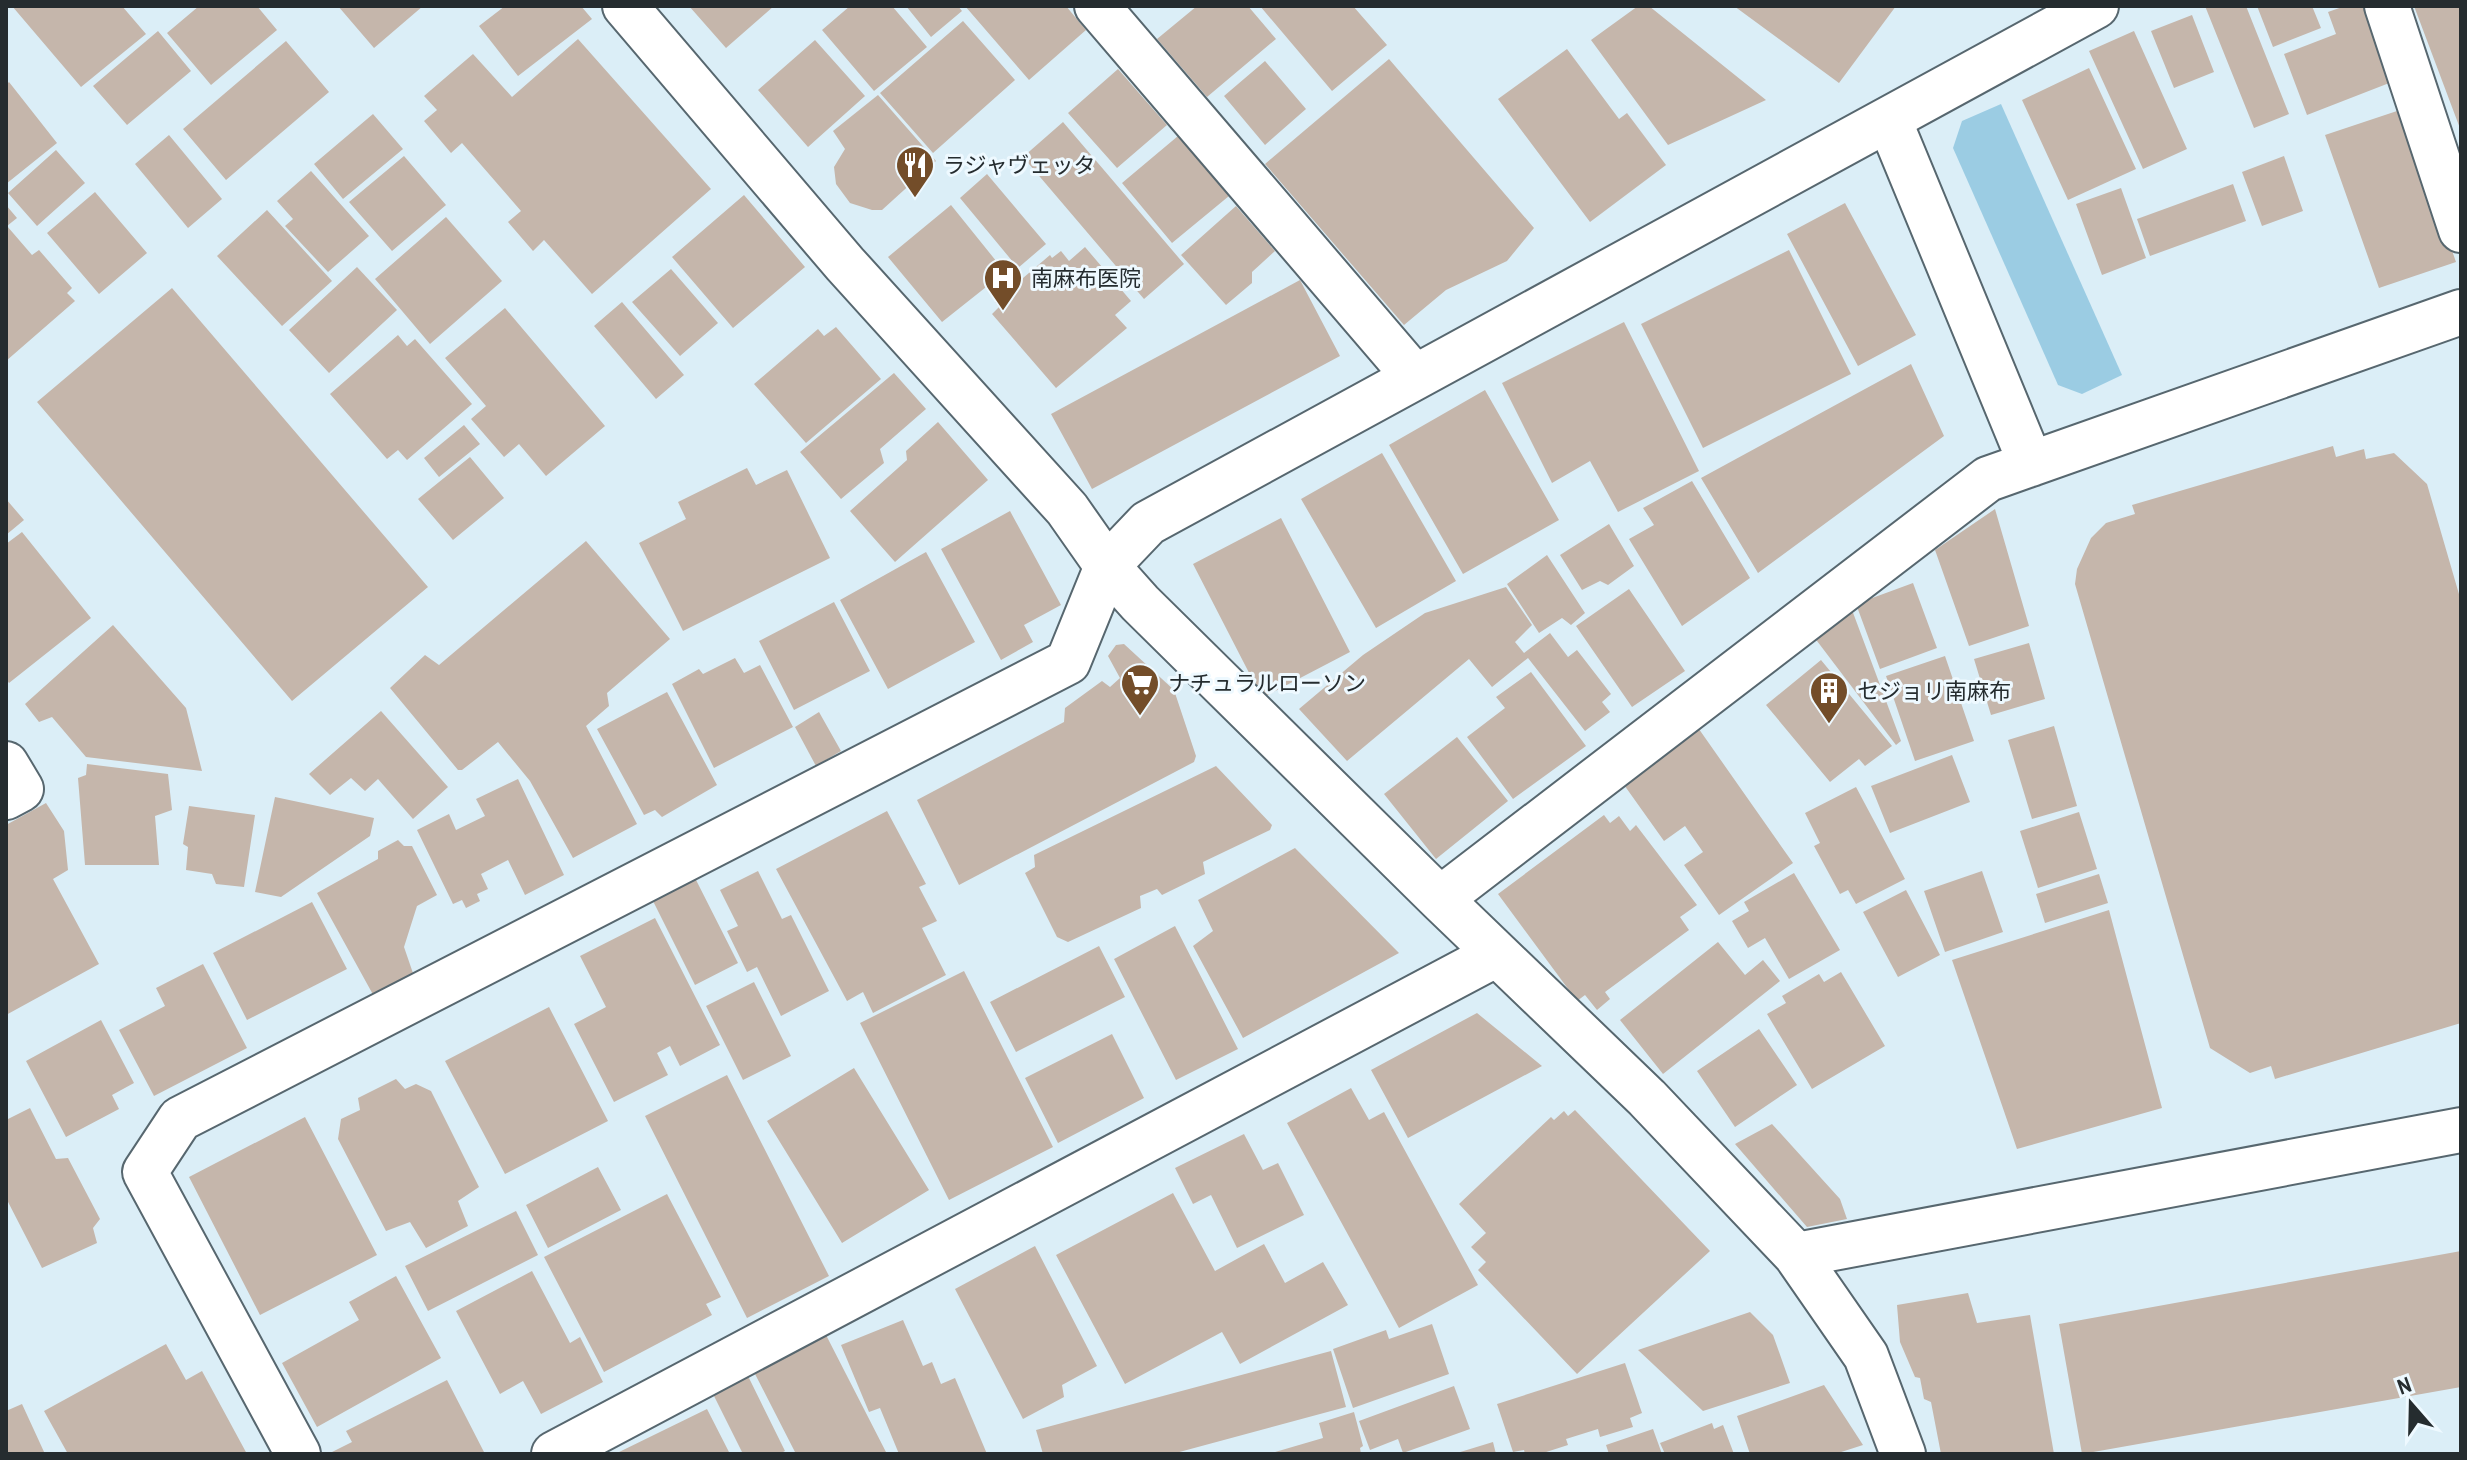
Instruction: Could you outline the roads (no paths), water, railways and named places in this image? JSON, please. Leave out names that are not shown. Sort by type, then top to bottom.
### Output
[{"type":"street","points":[[625,6],[845,264],[1067,509],[1107,566],[1140,603],[1647,1098],[1796,1255],[1866,1356],[1903,1454]]},
{"type":"street","points":[[1097,6],[1414,376]]},
{"type":"street","points":[[298,1454],[145,1172],[180,1119],[1068,662],[1107,566],[1148,523],[2096,6]]},
{"type":"street","points":[[2387,6],[2461,230]]},
{"type":"street","points":[[1889,120],[2031,464]]},
{"type":"street","points":[[1440,899],[1988,479],[2461,312]]},
{"type":"street","points":[[6,764],[21,789],[6,797]]},
{"type":"street","points":[[554,1454],[1497,954]]},
{"type":"street","points":[[1796,1255],[2461,1130]]},
{"type":"place","name":"ラジャヴェッタ","points":[[915,199]]},
{"type":"place","name":"南麻布医院","points":[[1003,312]]},
{"type":"place","name":"ナチュラルローソン","points":[[1140,717]]},
{"type":"place","name":"セジョリ南麻布","points":[[1829,725]]}]
